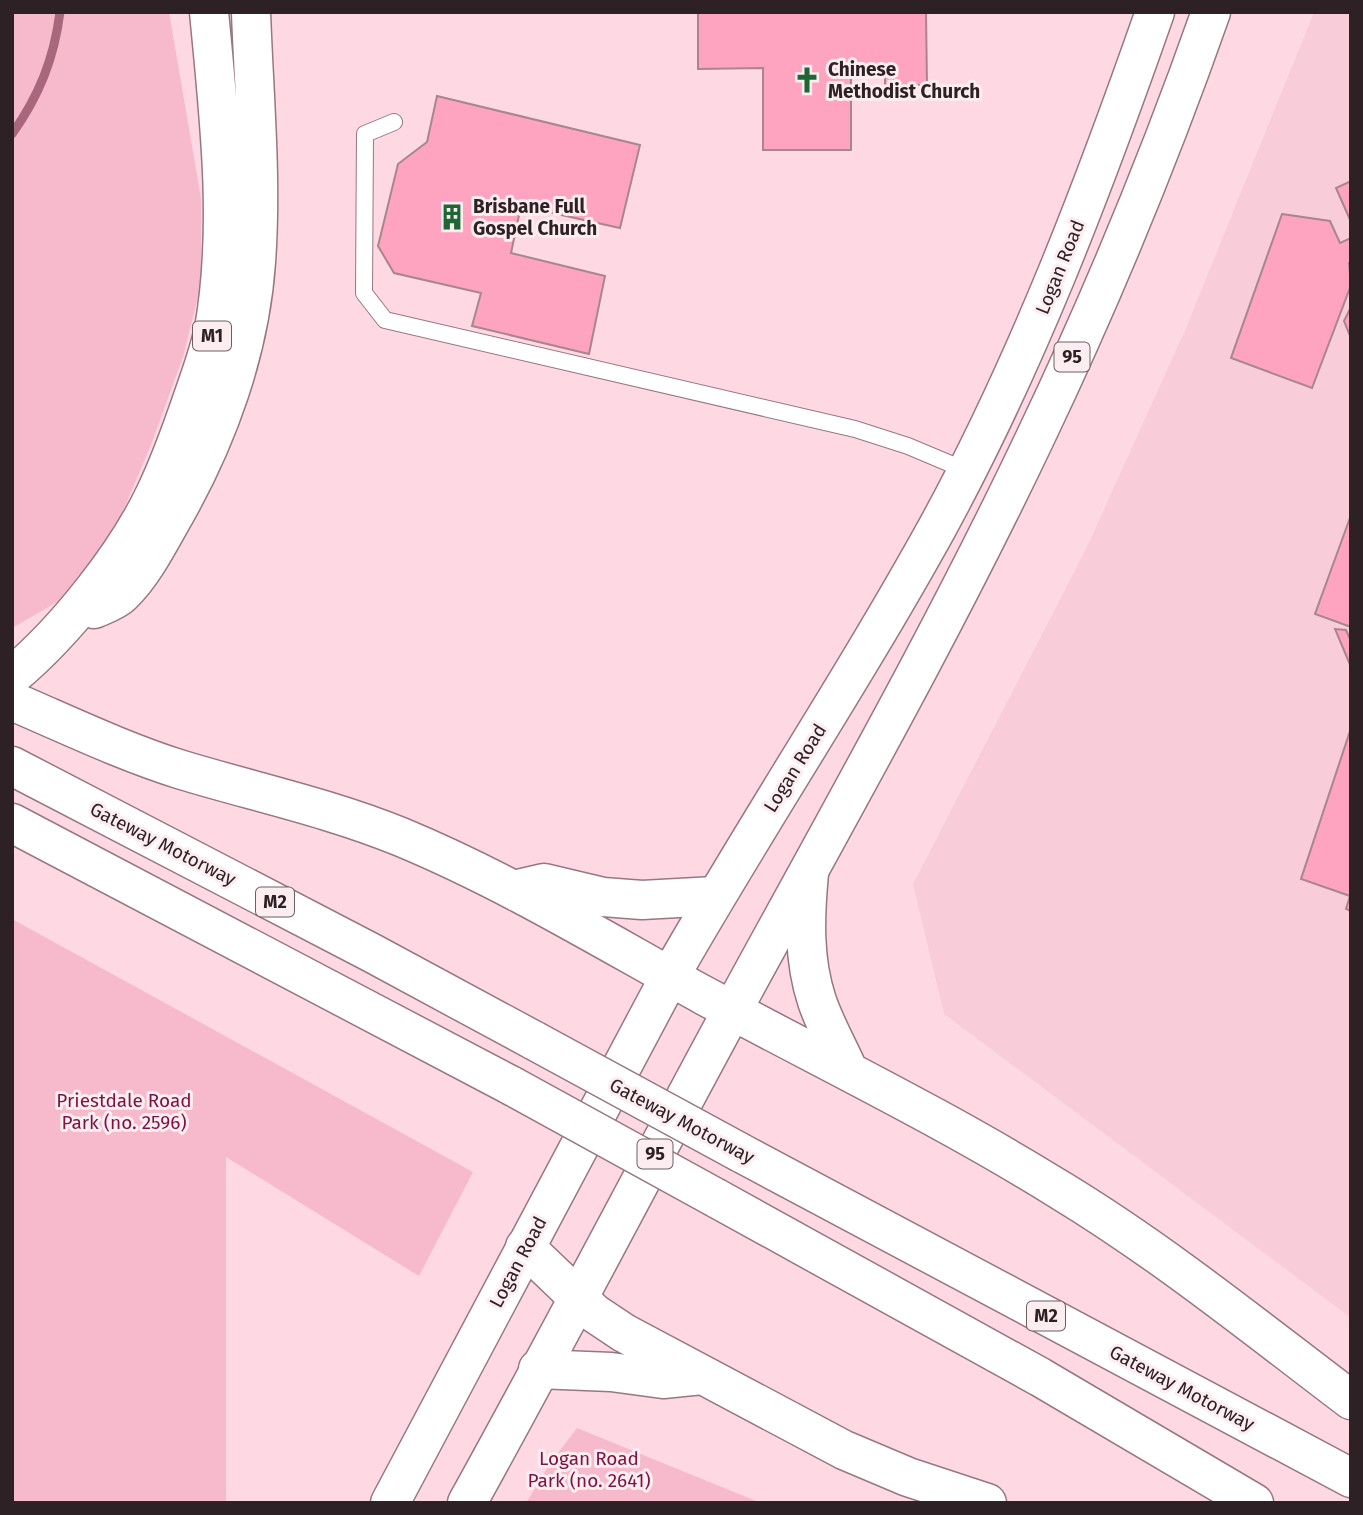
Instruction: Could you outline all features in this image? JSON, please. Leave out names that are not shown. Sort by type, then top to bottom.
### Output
[{"type":"main road","name":"M1","points":[[12,676],[67,623],[128,540],[154,496],[187,416],[214,330],[222,239],[222,166],[209,12]]},
{"type":"main road","points":[[67,623],[121,596],[139,571],[188,490],[221,415],[236,367],[247,322],[256,265],[258,226],[258,156],[251,12]]},
{"type":"main road","name":"Logan Road","points":[[390,1503],[670,976],[715,896],[889,614],[965,470],[1025,350],[1076,229],[1154,12]]},
{"type":"main road","name":"95","points":[[467,1503],[950,609],[1035,439],[1152,169],[1211,12]]},
{"type":"main road","points":[[28,708],[178,769],[348,817],[458,862],[512,890],[1011,1160],[1192,1278],[1351,1400]]},
{"type":"main road","name":"Gateway Motorway","points":[[12,765],[372,953],[1351,1478]]},
{"type":"main road","points":[[12,823],[512,1086],[1041,1377],[1254,1503]]},
{"type":"main road","points":[[809,873],[805,920],[808,964],[817,1002],[848,1070]]},
{"type":"main road","points":[[512,890],[544,883],[618,899],[662,900],[715,896]]},
{"type":"main road","points":[[525,1247],[605,1321],[702,1375],[844,1450],[908,1477],[987,1503]]},
{"type":"main road","points":[[538,1369],[611,1372],[663,1379],[702,1375]]},
{"type":"lane","points":[[394,122],[365,134],[364,293],[385,320],[855,429],[908,446],[965,470]]},
{"type":"shaded area","points":[[1314,12],[1351,12],[1351,1318],[944,1014],[913,884],[1086,549],[1186,328]]},
{"type":"green space","points":[[12,12],[169,12],[201,198],[201,285],[183,357],[151,445],[117,525],[71,594],[12,628]]},
{"type":"green space","name":"Priestdale Road Park (no. 2596)","points":[[12,919],[473,1172],[419,1276],[226,1157],[226,1503],[12,1503]]},
{"type":"green space","name":"Logan Road Park (no. 2641)","points":[[577,1428],[761,1503],[526,1503],[549,1465]]},
{"type":"building","name":"Chinese Methodist Church","points":[[698,12],[926,12],[927,85],[885,85],[885,76],[851,76],[851,150],[763,150],[763,68],[698,69]]},
{"type":"building","name":"Brisbane Full Gospel Church","points":[[437,96],[640,145],[620,228],[521,206],[511,253],[605,276],[589,354],[472,326],[481,293],[394,273],[378,246],[398,164],[427,142]]},
{"type":"building","points":[[1351,181],[1351,222],[1336,188]]},
{"type":"building","points":[[1282,214],[1330,221],[1340,243],[1351,238],[1351,285],[1312,388],[1231,358]]},
{"type":"building","points":[[1351,307],[1351,338],[1344,321]]},
{"type":"building","points":[[1351,515],[1351,627],[1315,614]]},
{"type":"building","points":[[1335,629],[1346,630],[1351,641],[1351,667]]},
{"type":"building","points":[[1351,728],[1351,911],[1346,909],[1350,896],[1301,879]]},
{"type":"waterway","points":[[12,134],[30,106],[44,76],[54,46],[60,12]]},
{"type":"place","name":"Chinese Methodist Church","points":[[807,80]]},
{"type":"place","name":"Brisbane Full Gospel Church","points":[[452,217]]}]
